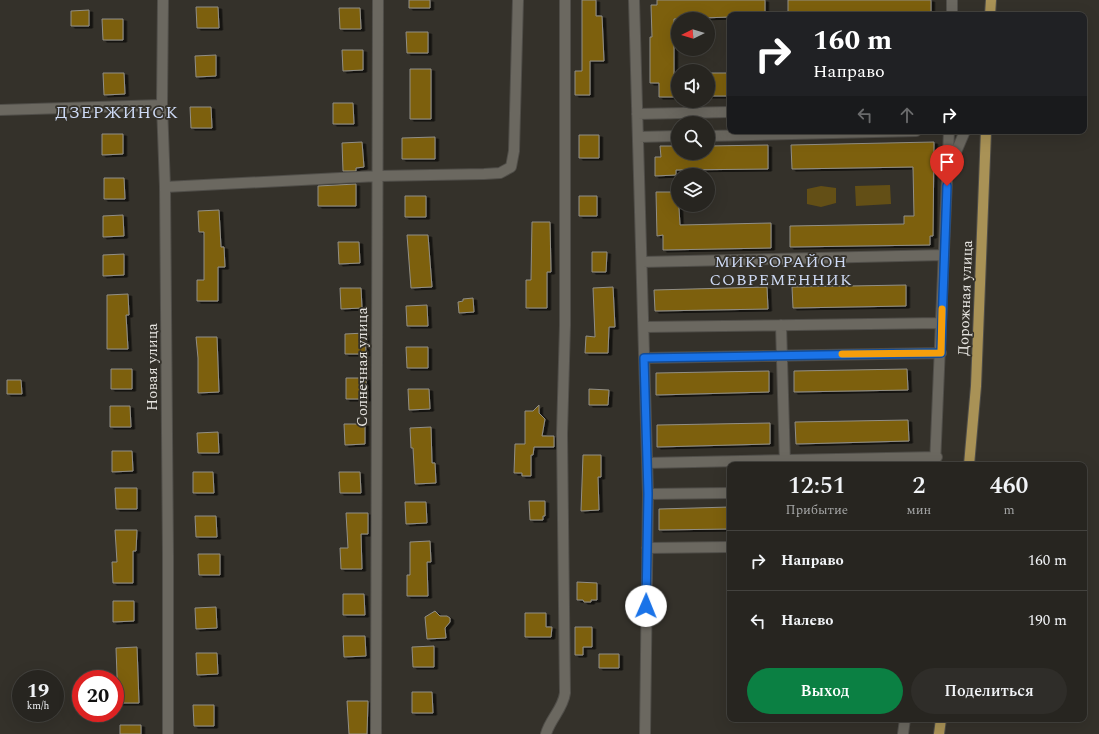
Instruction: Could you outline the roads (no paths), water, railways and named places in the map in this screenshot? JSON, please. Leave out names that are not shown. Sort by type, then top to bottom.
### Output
[{"type":"main road","points":[[990,12],[991,0]]},
{"type":"main road","name":"Дорожная улица","points":[[969,462],[976,386],[986,134]]},
{"type":"main road","points":[[939,734],[941,722]]},
{"type":"street","name":"Новая улица","points":[[163,0],[162,104],[166,187],[168,734]]},
{"type":"street","name":"Солнечная улица","points":[[376,734],[378,0]]},
{"type":"street","points":[[166,187],[378,176],[500,173],[511,167],[514,151],[518,0]]},
{"type":"street","points":[[546,734],[564,701],[565,692],[562,434],[565,310],[565,0]]},
{"type":"street","points":[[634,0],[648,494],[645,734]]},
{"type":"street","points":[[952,0],[952,12]]},
{"type":"street","points":[[0,110],[162,104]]},
{"type":"street","points":[[637,114],[727,112]]},
{"type":"street","points":[[715,136],[791,134]]},
{"type":"street","points":[[781,325],[785,462],[936,461],[949,134]]},
{"type":"street","points":[[948,172],[964,134]]},
{"type":"street","points":[[638,137],[671,136]]},
{"type":"street","points":[[642,262],[944,255]]},
{"type":"street","points":[[644,327],[941,323]]},
{"type":"street","points":[[644,358],[941,353]]},
{"type":"street","points":[[647,463],[727,462]]},
{"type":"street","points":[[648,494],[727,493]]},
{"type":"street","points":[[647,548],[727,547]]},
{"type":"street","points":[[903,734],[905,722]]},
{"type":"district","name":"ДЗЕРЖИНСК","points":[[117,112]]},
{"type":"district","name":"МИКРОРАЙОН СОВРЕМЕННИК","points":[[781,270]]}]
